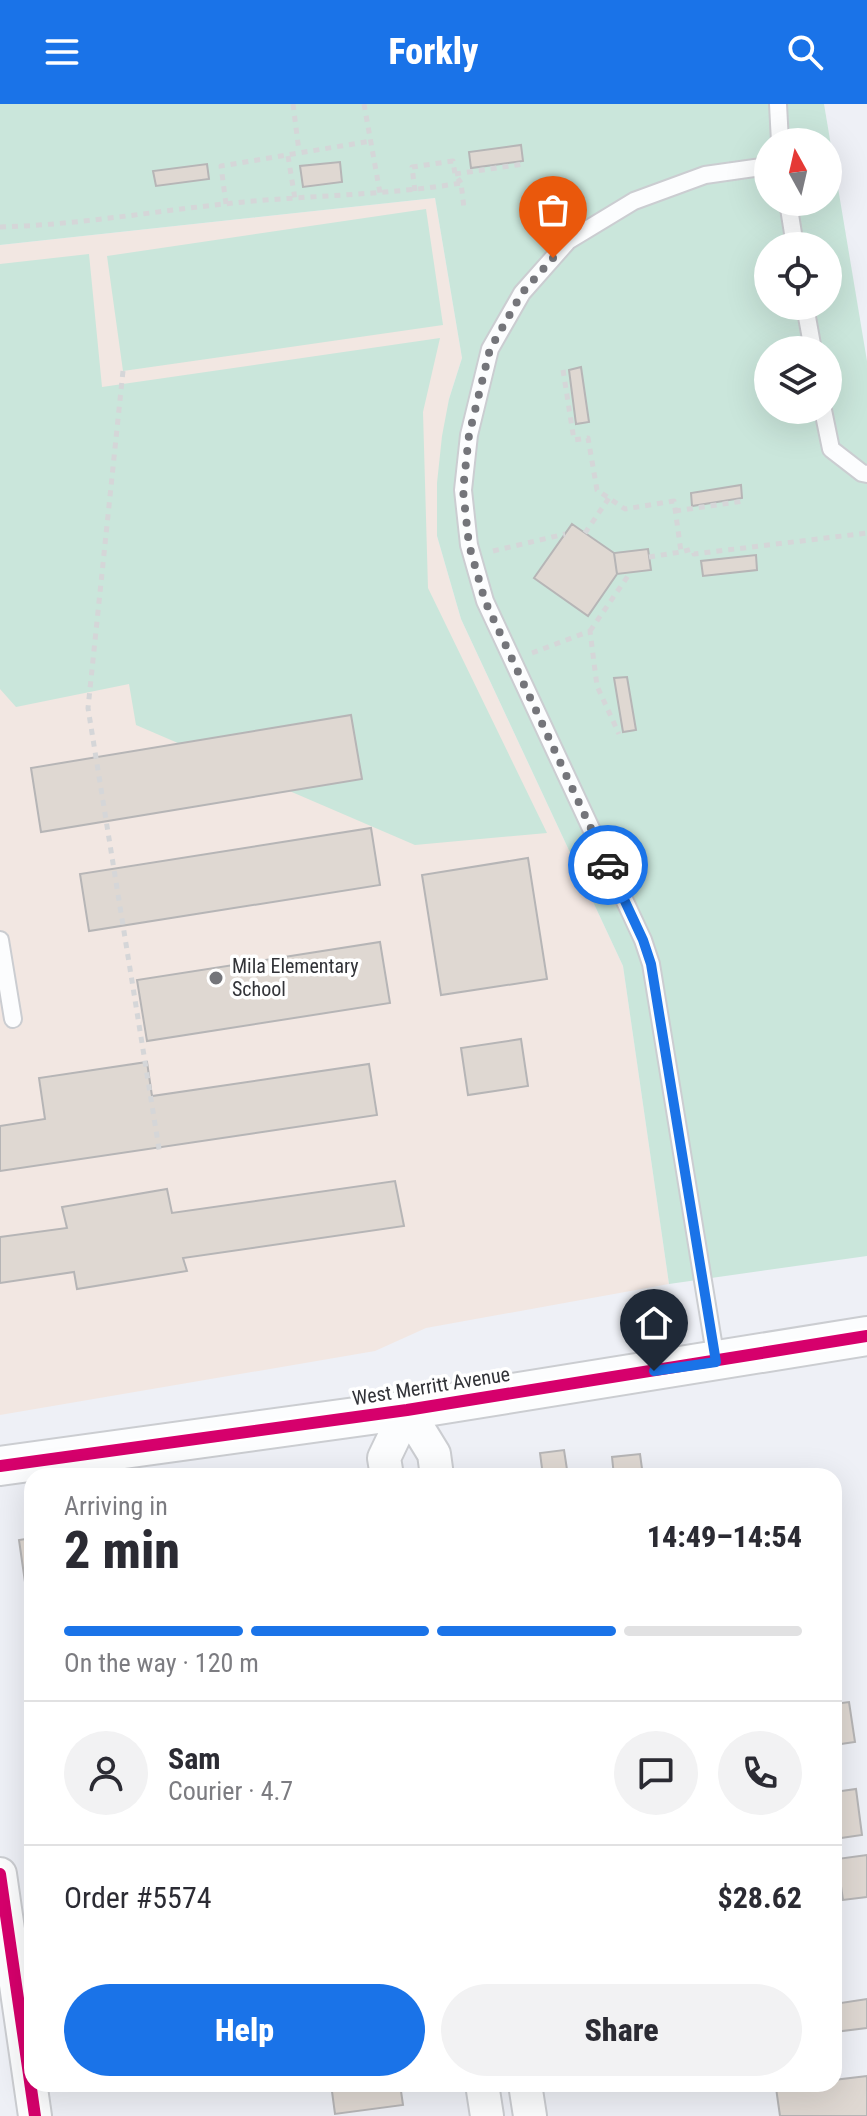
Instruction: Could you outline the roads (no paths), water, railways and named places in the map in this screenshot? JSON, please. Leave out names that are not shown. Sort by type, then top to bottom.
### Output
[{"type":"street","name":"West Merritt Avenue","points":[[0,1466],[407,1410],[867,1336]]},
{"type":"street","points":[[386,1468],[384,1458],[407,1410]]},
{"type":"street","points":[[407,1410],[434,1454],[436,1468]]},
{"type":"street","points":[[0,1874],[11,2036],[24,2079]]},
{"type":"street","points":[[28,2092],[35,2116]]},
{"type":"street","points":[[483,2092],[487,2116]]},
{"type":"street","points":[[526,2092],[530,2116]]},
{"type":"lane","points":[[778,104],[779,128]]},
{"type":"lane","points":[[716,1362],[651,964],[643,940],[485,601],[472,556],[463,490],[472,422],[490,349],[522,293],[568,241],[634,201],[705,175],[754,168]]},
{"type":"lane","points":[[826,424],[831,449],[867,474]]},
{"type":"lane","points":[[0,940],[13,1019]]},
{"type":"place","name":"Mila Elementary School","points":[[216,978]]}]
